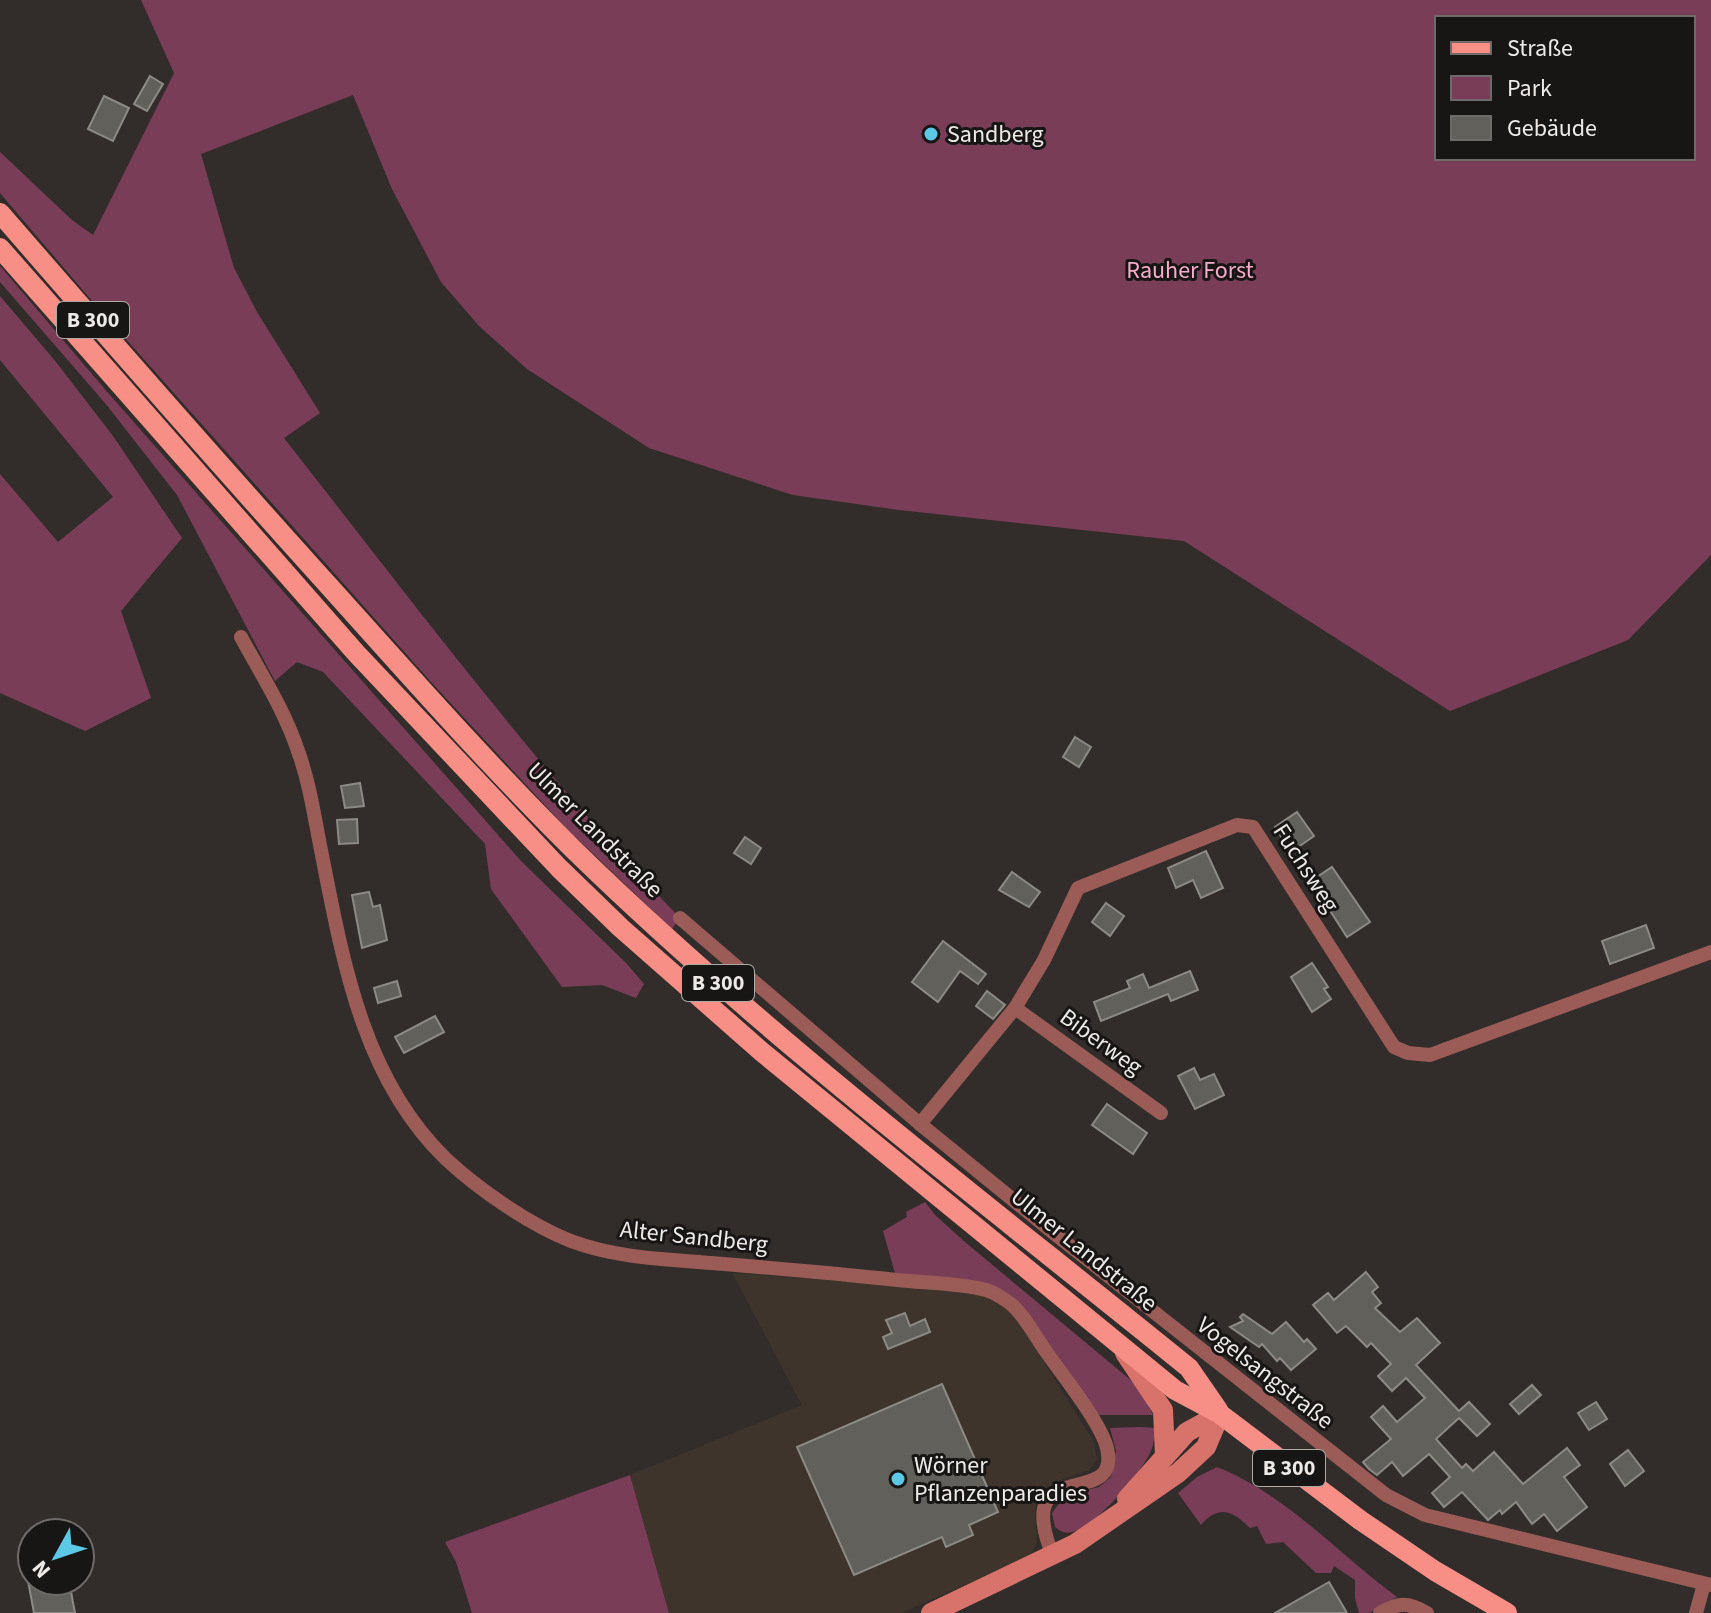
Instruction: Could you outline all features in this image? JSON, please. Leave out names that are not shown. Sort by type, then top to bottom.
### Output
[{"type":"main road","name":"Ulmer Landstraße","points":[[0,213],[373,635],[574,850],[754,1014],[1189,1368],[1220,1414]]},
{"type":"main road","name":"Ulmer Landstraße","points":[[0,248],[356,653],[559,868],[633,938],[762,1052],[1177,1392],[1220,1414],[1360,1520],[1435,1571],[1507,1613]]},
{"type":"street","name":"Alter Sandberg","points":[[241,637],[285,718],[299,752],[309,787],[341,950],[370,1045],[404,1109],[446,1159],[502,1203],[570,1240],[621,1255],[989,1290],[1016,1308],[1095,1424],[1107,1448],[1107,1466],[1102,1475],[1058,1490],[1047,1498],[1041,1510],[1043,1531],[1053,1556]]},
{"type":"street","name":"Fuchsweg","points":[[920,1124],[1015,1008],[1044,960],[1078,888],[1237,825],[1253,827],[1394,1047],[1408,1053],[1430,1055],[1711,952]]},
{"type":"street","name":"Vogelsangstraße","points":[[680,918],[920,1124],[1367,1481],[1425,1515],[1707,1585],[1696,1613]]},
{"type":"street","name":"Biberweg","points":[[1015,1008],[1161,1113]]},
{"type":"street","points":[[1118,1343],[1163,1410],[1165,1455]]},
{"type":"street","points":[[1107,1522],[1187,1432],[1220,1414]]},
{"type":"street","points":[[931,1613],[1053,1556],[1107,1522],[1194,1459],[1212,1437],[1220,1414]]},
{"type":"street","points":[[1380,1613],[1399,1604],[1410,1603],[1427,1613]]},
{"type":"shaded area","points":[[732,1273],[934,1288],[982,1295],[1002,1304],[1015,1316],[1094,1442],[1097,1459],[1089,1470],[1061,1480],[1041,1494],[1036,1503],[1037,1543],[1029,1557],[901,1613],[669,1613],[630,1475],[802,1405]]},
{"type":"green space","name":"Rauher Forst","points":[[141,0],[1711,0],[1711,555],[1628,640],[1450,711],[1184,541],[899,510],[793,495],[649,448],[527,369],[479,326],[441,282],[392,189],[353,95],[201,154],[234,268],[257,312],[320,413],[284,438],[525,743],[680,918],[672,929],[566,828],[432,683],[93,302],[0,193],[0,152],[72,220],[93,235],[174,73]]},
{"type":"green space","points":[[0,266],[521,861],[627,964],[644,984],[636,998],[602,985],[562,987],[491,889],[485,844],[323,672],[297,662],[275,681],[177,495],[105,403],[0,282]]},
{"type":"green space","points":[[0,296],[113,436],[182,538],[121,611],[151,698],[85,731],[0,693],[0,474],[58,542],[113,497],[0,360]]},
{"type":"green space","points":[[925,1202],[965,1242],[1139,1387],[1153,1415],[1096,1415],[1014,1299],[895,1273],[883,1231],[907,1217],[906,1212]]},
{"type":"green space","points":[[1110,1428],[1156,1428],[1153,1444],[1145,1462],[1127,1486],[1104,1511],[1081,1528],[1067,1533],[1055,1527],[1052,1513],[1066,1495],[1099,1487],[1111,1477],[1116,1451]]},
{"type":"green space","points":[[1217,1467],[1289,1509],[1397,1597],[1369,1613],[1359,1613],[1355,1580],[1334,1566],[1331,1573],[1316,1573],[1283,1542],[1266,1544],[1257,1526],[1250,1528],[1238,1517],[1226,1512],[1214,1514],[1201,1525],[1178,1493],[1197,1477]]},
{"type":"green space","points":[[630,1475],[669,1613],[472,1613],[456,1562],[445,1542]]},
{"type":"building","points":[[150,76],[163,84],[147,111],[134,104]]},
{"type":"building","points":[[104,96],[129,108],[113,141],[88,129]]},
{"type":"building","points":[[1075,737],[1091,747],[1079,767],[1063,757]]},
{"type":"building","points":[[360,783],[364,806],[345,808],[341,786]]},
{"type":"building","points":[[1297,812],[1314,836],[1291,852],[1275,827]]},
{"type":"building","points":[[357,819],[358,843],[339,844],[337,820]]},
{"type":"building","points":[[745,837],[761,848],[751,864],[734,853]]},
{"type":"building","points":[[1206,851],[1223,888],[1201,898],[1193,880],[1176,888],[1168,868]]},
{"type":"building","points":[[1332,867],[1370,922],[1347,937],[1311,881]]},
{"type":"building","points":[[1012,872],[1040,892],[1029,907],[999,890]]},
{"type":"building","points":[[369,892],[373,907],[380,905],[387,940],[362,948],[352,895]]},
{"type":"building","points":[[1106,903],[1124,916],[1110,936],[1092,922]]},
{"type":"building","points":[[1646,925],[1654,948],[1610,964],[1602,941]]},
{"type":"building","points":[[943,941],[986,974],[978,984],[960,971],[938,1002],[912,982]]},
{"type":"building","points":[[1312,963],[1328,987],[1324,989],[1331,999],[1312,1012],[1291,977]]},
{"type":"building","points":[[1190,971],[1198,990],[1171,1001],[1168,994],[1101,1021],[1094,1002],[1130,988],[1127,981],[1143,974],[1149,988]]},
{"type":"building","points":[[397,981],[401,996],[378,1003],[374,988]]},
{"type":"building","points":[[987,991],[1005,1005],[993,1019],[976,1006]]},
{"type":"building","points":[[435,1016],[444,1032],[404,1053],[395,1037]]},
{"type":"building","points":[[1194,1068],[1200,1080],[1214,1074],[1224,1095],[1195,1109],[1178,1076]]},
{"type":"building","points":[[1107,1104],[1147,1133],[1133,1154],[1092,1125]]},
{"type":"building","points":[[1366,1272],[1378,1287],[1372,1292],[1381,1303],[1375,1308],[1400,1332],[1417,1318],[1440,1343],[1416,1365],[1459,1411],[1469,1402],[1490,1424],[1477,1436],[1459,1418],[1436,1439],[1462,1468],[1466,1464],[1473,1471],[1494,1452],[1523,1484],[1567,1448],[1580,1465],[1564,1477],[1587,1507],[1557,1531],[1544,1514],[1532,1524],[1516,1502],[1502,1514],[1500,1510],[1488,1520],[1462,1492],[1444,1507],[1432,1493],[1450,1477],[1429,1454],[1403,1476],[1392,1462],[1377,1475],[1369,1469],[1363,1462],[1391,1439],[1371,1417],[1383,1406],[1397,1422],[1425,1398],[1406,1378],[1392,1391],[1378,1376],[1391,1364],[1371,1343],[1367,1347],[1346,1326],[1337,1333],[1313,1305],[1328,1293],[1334,1300]]},
{"type":"building","points":[[905,1313],[910,1326],[925,1319],[930,1332],[888,1349],[883,1337],[892,1333],[886,1320]]},
{"type":"building","points":[[1243,1314],[1272,1334],[1286,1322],[1304,1342],[1307,1339],[1316,1349],[1291,1370],[1280,1358],[1277,1361],[1262,1344],[1259,1347],[1230,1327],[1243,1321],[1240,1317]]},
{"type":"building","name":"Wörner Pflanzenparadies","points":[[942,1384],[998,1512],[969,1525],[973,1535],[946,1547],[942,1537],[854,1575],[797,1447]]},
{"type":"building","points":[[1532,1385],[1541,1395],[1519,1414],[1510,1404]]},
{"type":"building","points":[[1596,1402],[1607,1419],[1589,1430],[1578,1413]]},
{"type":"building","points":[[1628,1450],[1644,1471],[1625,1486],[1610,1464]]},
{"type":"building","points":[[1329,1582],[1347,1613],[1275,1613]]},
{"type":"building","points":[[31,1597],[72,1597],[75,1613],[34,1613]]},
{"type":"place","name":"Sandberg","points":[[931,134]]},
{"type":"place","name":"Wörner Pflanzenparadies","points":[[898,1479]]}]
